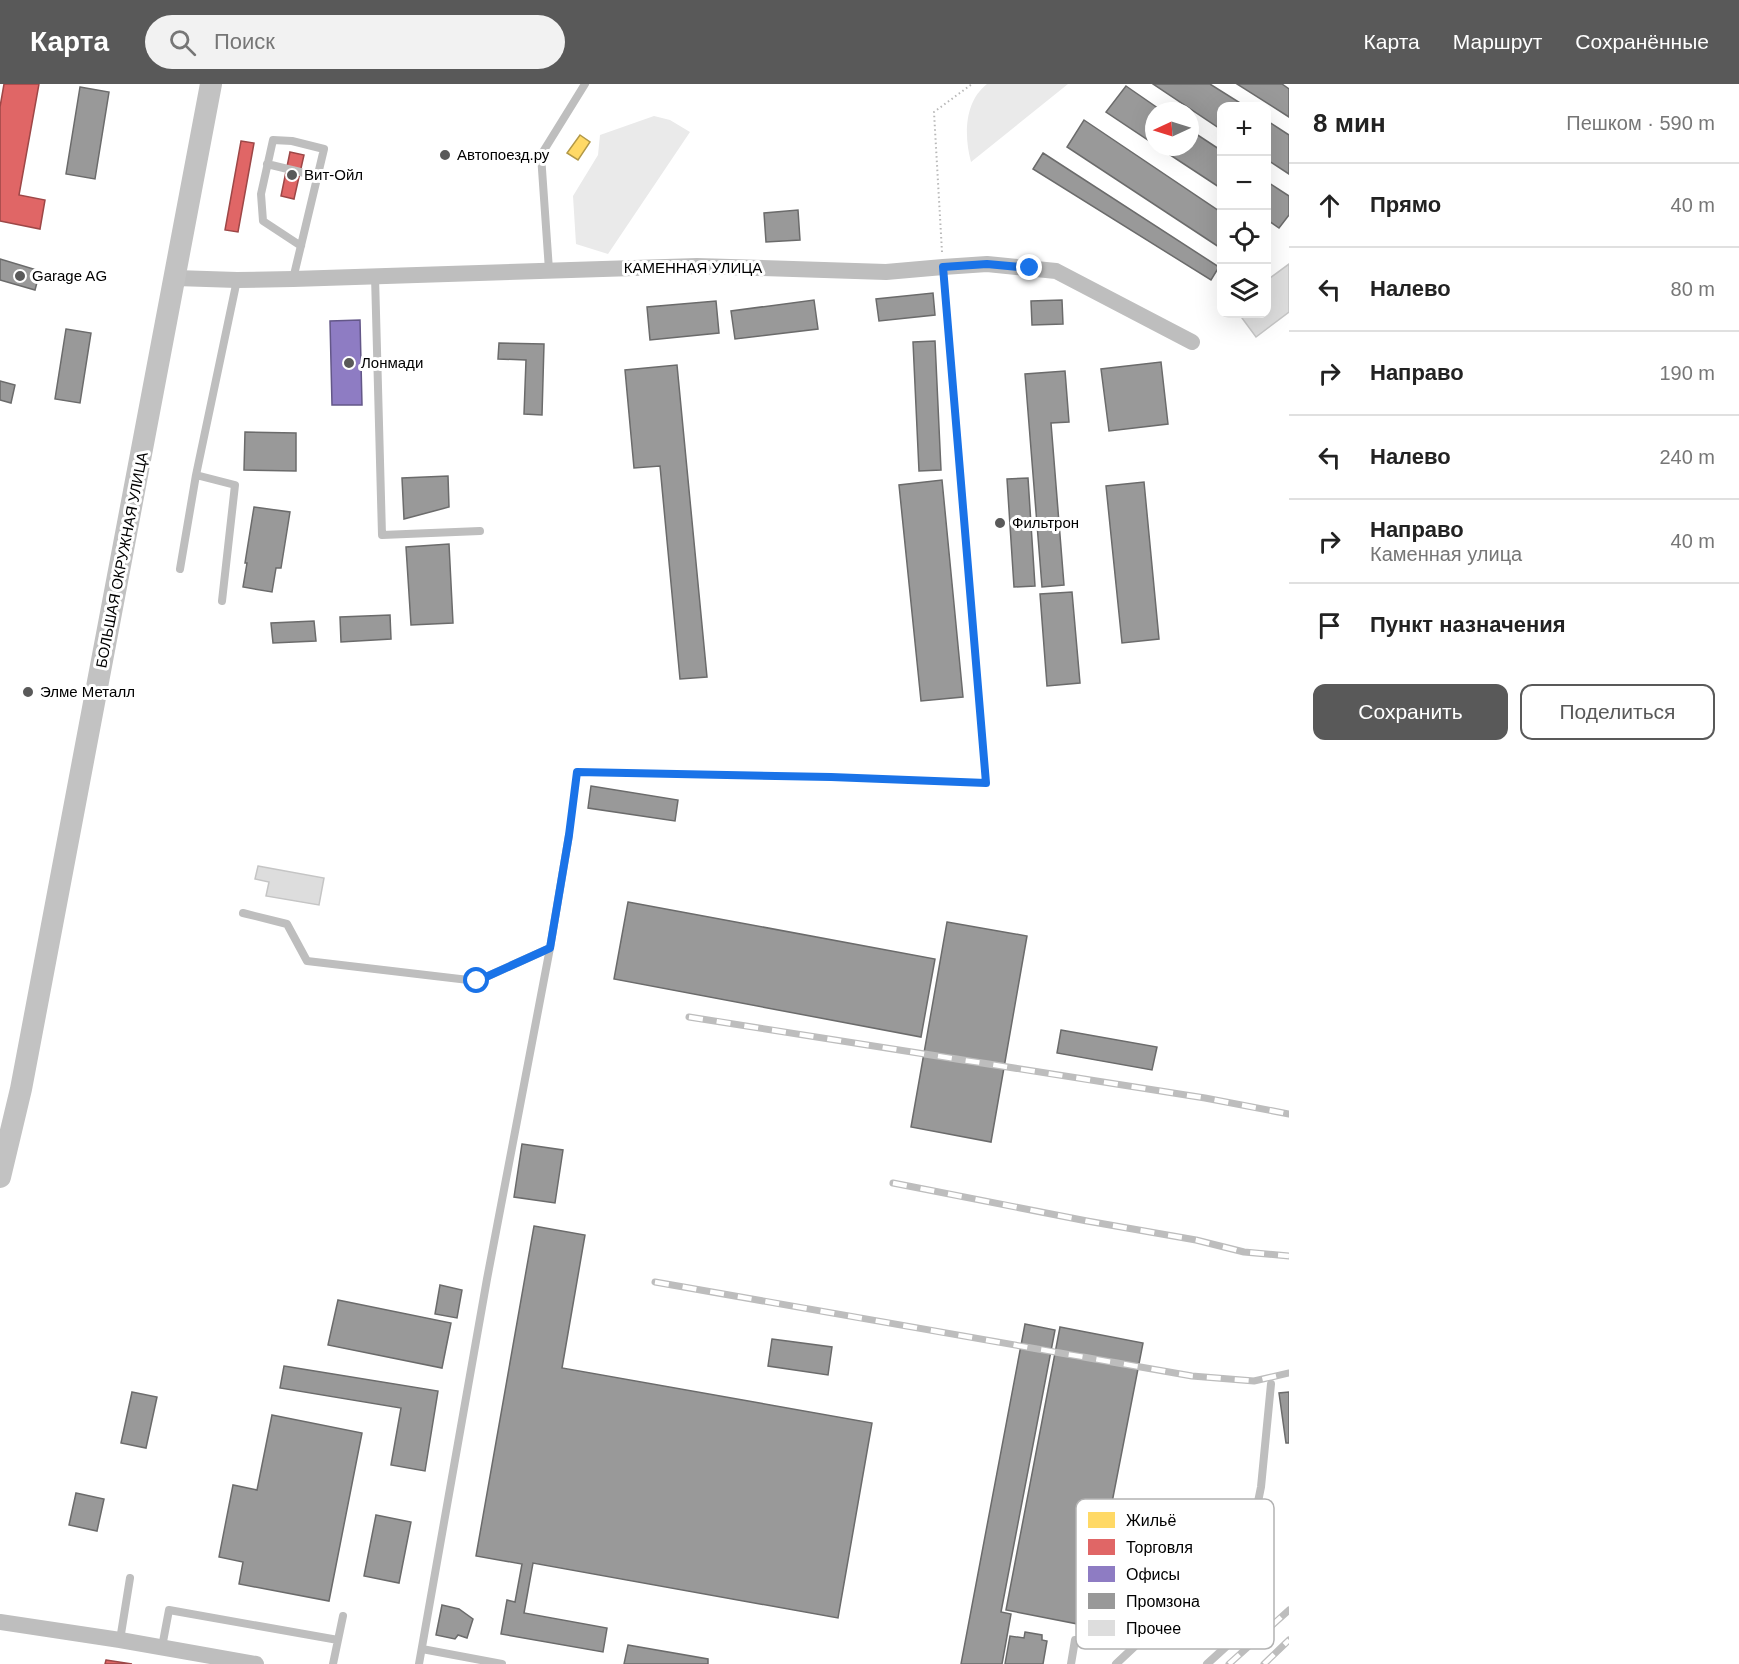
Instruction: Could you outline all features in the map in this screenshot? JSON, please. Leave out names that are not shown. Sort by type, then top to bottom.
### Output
[{"type":"main road","name":"БОЛЬШАЯ ОКРУЖНАЯ УЛИЦА","points":[[0,1177],[21,1089],[211,84]]},
{"type":"street","name":"КАМЕННАЯ УЛИЦА","points":[[176,278],[293,279],[697,266],[886,272],[987,264],[1056,271],[1192,342]]},
{"type":"street","points":[[0,1622],[256,1664]]},
{"type":"lane","points":[[549,270],[541,155],[585,84]]},
{"type":"lane","points":[[293,279],[301,246],[317,176],[324,149],[292,141],[273,140],[261,194],[263,221],[301,246]]},
{"type":"lane","points":[[267,164],[317,176]]},
{"type":"lane","points":[[375,276],[382,535],[480,531]]},
{"type":"lane","points":[[180,569],[196,475],[237,280]]},
{"type":"lane","points":[[196,475],[235,485],[222,601]]},
{"type":"lane","points":[[419,1664],[569,835]]},
{"type":"lane","points":[[243,913],[287,924],[307,962],[420,975],[477,981],[550,948]]},
{"type":"lane","points":[[1259,1499],[1271,1384]]},
{"type":"lane","points":[[120,1640],[130,1578]]},
{"type":"lane","points":[[162,1647],[169,1610],[338,1640]]},
{"type":"lane","points":[[333,1664],[343,1616]]},
{"type":"lane","points":[[1071,1664],[1075,1640]]},
{"type":"lane","points":[[422,1648],[502,1664]]},
{"type":"lane","points":[[1116,1664],[1132,1649]]},
{"type":"lane","points":[[1207,1664],[1224,1649]]},
{"type":"path","points":[[569,835],[577,772],[831,777],[986,783],[943,267],[934,112],[972,84]]},
{"type":"shaded area","points":[[987,84],[1068,84],[971,162],[967,141],[970,110],[979,91]]},
{"type":"shaded area","points":[[654,116],[670,120],[690,132],[608,254],[576,244],[573,196],[598,155],[600,135]]},
{"type":"building: Жильё","points":[[580,135],[590,142],[578,160],[567,153]]},
{"type":"building: Торговля","points":[[4,84],[39,84],[19,195],[45,200],[40,229],[0,221],[0,107]]},
{"type":"building: Торговля","points":[[241,141],[254,143],[238,232],[225,230]]},
{"type":"building: Торговля","name":"Вит-Ойл","points":[[290,152],[304,155],[294,199],[281,196]]},
{"type":"building: Торговля","points":[[106,1660],[132,1664],[105,1664]]},
{"type":"building: Офисы","points":[[360,320],[362,405],[332,405],[330,321]]},
{"type":"building: Промзона","points":[[1153,84],[1210,84],[1239,102],[1217,102],[1217,127],[1199,115],[1199,102],[1180,102]]},
{"type":"building: Промзона","points":[[1237,84],[1282,84],[1289,89],[1289,117],[1271,106],[1271,102],[1265,102]]},
{"type":"building: Промзона","points":[[1126,86],[1149,102],[1145,102],[1145,138],[1106,112]]},
{"type":"building: Промзона","points":[[80,87],[109,92],[95,179],[66,174]]},
{"type":"building: Промзона","points":[[1084,120],[1217,210],[1217,246],[1067,147]]},
{"type":"building: Промзона","points":[[1271,123],[1289,135],[1289,174],[1271,162]]},
{"type":"building: Промзона","points":[[1199,136],[1217,148],[1217,186],[1172,156],[1199,156]]},
{"type":"building: Промзона","points":[[1043,153],[1217,266],[1217,270],[1211,280],[1033,169]]},
{"type":"building: Промзона","points":[[1271,184],[1289,196],[1289,215],[1279,228],[1271,222]]},
{"type":"building: Промзона","points":[[798,210],[800,240],[766,242],[764,213]]},
{"type":"building: Промзона","name":"Garage AG","points":[[0,259],[40,271],[35,290],[0,280]]},
{"type":"building: Промзона","points":[[933,293],[935,315],[879,321],[876,299]]},
{"type":"building: Промзона","points":[[814,300],[818,329],[735,339],[731,311]]},
{"type":"building: Промзона","points":[[1062,300],[1063,324],[1032,325],[1031,301]]},
{"type":"building: Промзона","points":[[716,301],[719,333],[650,340],[647,307]]},
{"type":"building: Промзона","points":[[66,329],[91,333],[80,403],[55,399]]},
{"type":"building: Промзона","points":[[935,341],[941,470],[919,471],[913,342]]},
{"type":"building: Промзона","points":[[499,343],[544,344],[542,415],[524,414],[526,360],[498,359]]},
{"type":"building: Промзона","points":[[1161,362],[1168,424],[1109,431],[1101,369]]},
{"type":"building: Промзона","points":[[677,365],[707,677],[680,679],[660,466],[634,468],[625,370]]},
{"type":"building: Промзона","points":[[1065,371],[1069,422],[1051,423],[1064,585],[1042,587],[1025,374]]},
{"type":"building: Промзона","points":[[0,381],[15,385],[11,403],[0,400]]},
{"type":"building: Промзона","points":[[245,432],[296,433],[296,471],[244,470]]},
{"type":"building: Промзона","points":[[448,476],[449,507],[404,519],[402,478]]},
{"type":"building: Промзона","points":[[1028,478],[1035,586],[1014,587],[1007,479]]},
{"type":"building: Промзона","points":[[942,480],[963,697],[921,701],[899,485]]},
{"type":"building: Промзона","points":[[1144,482],[1159,639],[1122,643],[1106,486]]},
{"type":"building: Промзона","points":[[254,507],[290,512],[281,568],[276,568],[272,592],[243,587]]},
{"type":"building: Промзона","points":[[449,544],[453,623],[411,625],[406,547]]},
{"type":"building: Промзона","points":[[1072,592],[1080,683],[1047,686],[1040,594]]},
{"type":"building: Промзона","points":[[390,615],[391,639],[341,642],[340,617]]},
{"type":"building: Промзона","points":[[314,621],[316,641],[273,643],[271,623]]},
{"type":"building: Промзона","points":[[591,786],[678,800],[675,821],[588,808]]},
{"type":"building: Промзона","points":[[628,902],[935,959],[921,1037],[614,979]]},
{"type":"building: Промзона","points":[[947,922],[1027,936],[991,1142],[911,1127]]},
{"type":"building: Промзона","points":[[1061,1030],[1157,1047],[1152,1070],[1057,1053]]},
{"type":"building: Промзона","points":[[522,1144],[563,1150],[555,1203],[514,1197]]},
{"type":"building: Промзона","points":[[534,1226],[585,1235],[562,1368],[872,1423],[838,1618],[533,1563],[524,1613],[607,1628],[603,1652],[501,1634],[507,1600],[515,1602],[522,1564],[476,1556]]},
{"type":"building: Промзона","points":[[440,1285],[462,1290],[457,1318],[435,1314]]},
{"type":"building: Промзона","points":[[338,1300],[451,1323],[442,1368],[328,1345]]},
{"type":"building: Промзона","points":[[1025,1324],[1055,1330],[1001,1612],[1011,1614],[1002,1664],[961,1664]]},
{"type":"building: Промзона","points":[[1060,1327],[1143,1343],[1113,1499],[1076,1499],[1076,1624],[1006,1610]]},
{"type":"building: Промзона","points":[[772,1339],[832,1347],[828,1375],[768,1366]]},
{"type":"building: Промзона","points":[[284,1366],[438,1391],[425,1471],[391,1465],[401,1408],[280,1388]]},
{"type":"building: Промзона","points":[[132,1392],[157,1397],[146,1448],[121,1443]]},
{"type":"building: Промзона","points":[[1289,1392],[1289,1443],[1286,1443],[1279,1393]]},
{"type":"building: Промзона","points":[[272,1415],[362,1433],[329,1601],[239,1584],[243,1562],[219,1557],[233,1485],[257,1490]]},
{"type":"building: Промзона","points":[[76,1493],[104,1499],[97,1531],[69,1525]]},
{"type":"building: Промзона","points":[[376,1515],[411,1522],[399,1583],[364,1576]]},
{"type":"building: Промзона","points":[[442,1605],[459,1609],[473,1619],[467,1638],[458,1635],[455,1639],[436,1635]]},
{"type":"building: Промзона","points":[[1025,1632],[1042,1635],[1042,1640],[1047,1641],[1043,1664],[1005,1664],[1010,1636],[1024,1638]]},
{"type":"building: Промзона","points":[[628,1645],[708,1659],[708,1664],[624,1664]]},
{"type":"building: Прочее","points":[[1289,264],[1289,312],[1256,337],[1242,318],[1271,318],[1271,277]]},
{"type":"building: Прочее","points":[[258,866],[324,878],[319,905],[266,896],[269,882],[255,879]]},
{"type":"railway","points":[[689,1017],[1205,1098],[1289,1114]]},
{"type":"railway","points":[[893,1183],[1196,1240],[1244,1252],[1289,1256]]},
{"type":"railway","points":[[655,1282],[1192,1376],[1254,1381],[1289,1373]]},
{"type":"railway","points":[[1274,1624],[1289,1610]]},
{"type":"railway","points":[[1264,1664],[1289,1640]]},
{"type":"railway","points":[[1229,1664],[1246,1649]]},
{"type":"place","name":"Автопоезд.ру","points":[[445,155]]},
{"type":"place","name":"Вит-Ойл","points":[[292,175]]},
{"type":"place","name":"Garage AG","points":[[20,276]]},
{"type":"place","name":"Лонмади","points":[[349,363]]},
{"type":"place","name":"Фильтрон","points":[[1000,523]]},
{"type":"place","name":"Элме Металл","points":[[28,692]]},
{"type":"route","points":[[477,981],[550,948],[577,772],[831,777],[986,783],[943,267],[987,264],[1030,268]]}]
